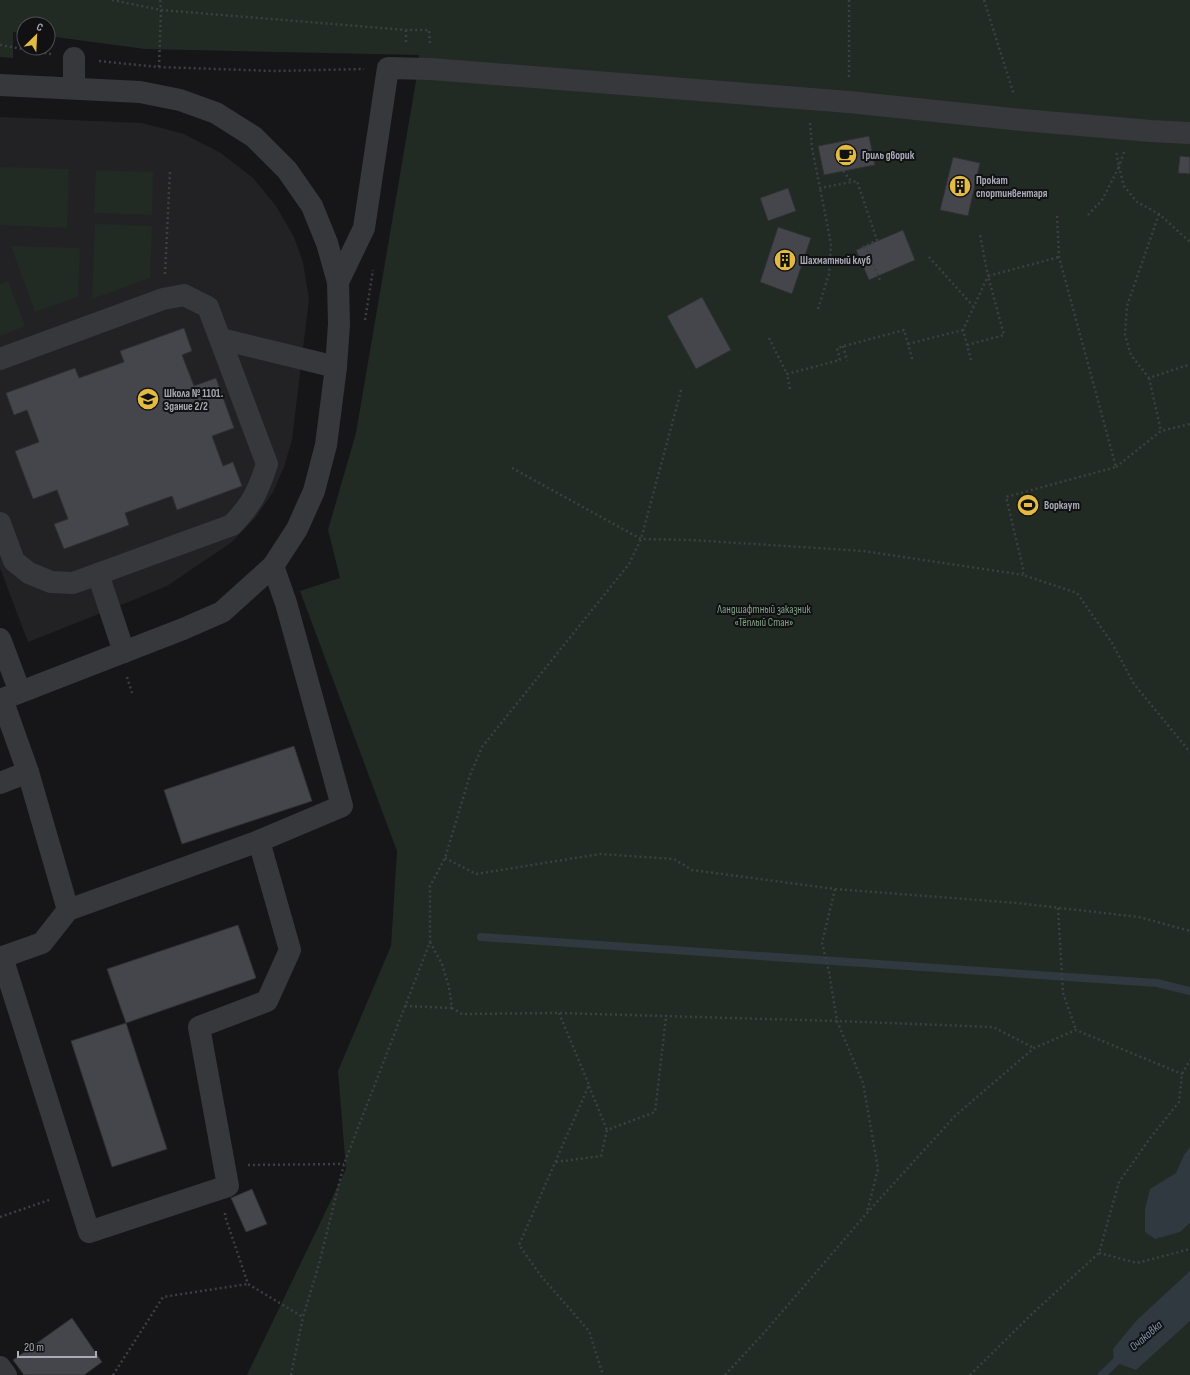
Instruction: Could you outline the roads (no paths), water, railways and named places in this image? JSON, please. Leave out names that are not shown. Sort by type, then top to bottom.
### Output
[{"type":"street","points":[[74,58],[74,88]]},
{"type":"street","points":[[338,282],[364,228],[388,68],[431,69],[849,102],[1022,120],[1190,133]]},
{"type":"street","points":[[0,85],[140,92],[180,100],[216,113],[254,137],[287,170],[312,206],[328,243],[338,282],[339,324],[336,367],[326,445],[314,491],[297,529],[273,566],[222,612],[183,629],[7,697]]},
{"type":"street","points":[[0,359],[163,299],[184,295],[208,307],[267,464],[260,488],[247,510],[232,525],[73,583],[51,582],[29,573],[14,561],[0,523]]},
{"type":"street","points":[[221,339],[336,367]]},
{"type":"street","points":[[259,841],[290,950],[267,1001],[199,1027],[228,1186],[89,1232],[77,1190],[1,958],[42,943],[68,910],[259,841],[342,806],[286,603],[273,566]]},
{"type":"street","points":[[98,574],[124,652]]},
{"type":"street","points":[[0,639],[7,697],[68,910]]},
{"type":"street","points":[[0,783],[28,772]]},
{"type":"street","points":[[0,1367],[6,1375]]},
{"type":"water","points":[[1190,1147],[1190,1223],[1180,1232],[1155,1239],[1145,1232],[1145,1209],[1150,1189],[1176,1173],[1184,1155]]},
{"type":"water","points":[[1190,1271],[1190,1321],[1136,1370],[1114,1362],[1113,1349],[1137,1320]]},
{"type":"waterway","points":[[481,937],[1157,983],[1190,991]]},
{"type":"waterway","name":"Очаковка","points":[[1102,1375],[1123,1355]]},
{"type":"place","name":"Гриль дворик","points":[[846,155]]},
{"type":"place","name":"Прокат спортинвентаря","points":[[960,186]]},
{"type":"place","name":"Шахматный клуб","points":[[785,260]]},
{"type":"place","name":"Школа № 1101. Здание 2/2","points":[[148,399]]},
{"type":"place","name":"Воркаут","points":[[1028,505]]},
{"type":"park label","name":"Ландшафтный заказник «Тёплый Стан»","points":[[764,615]]}]
